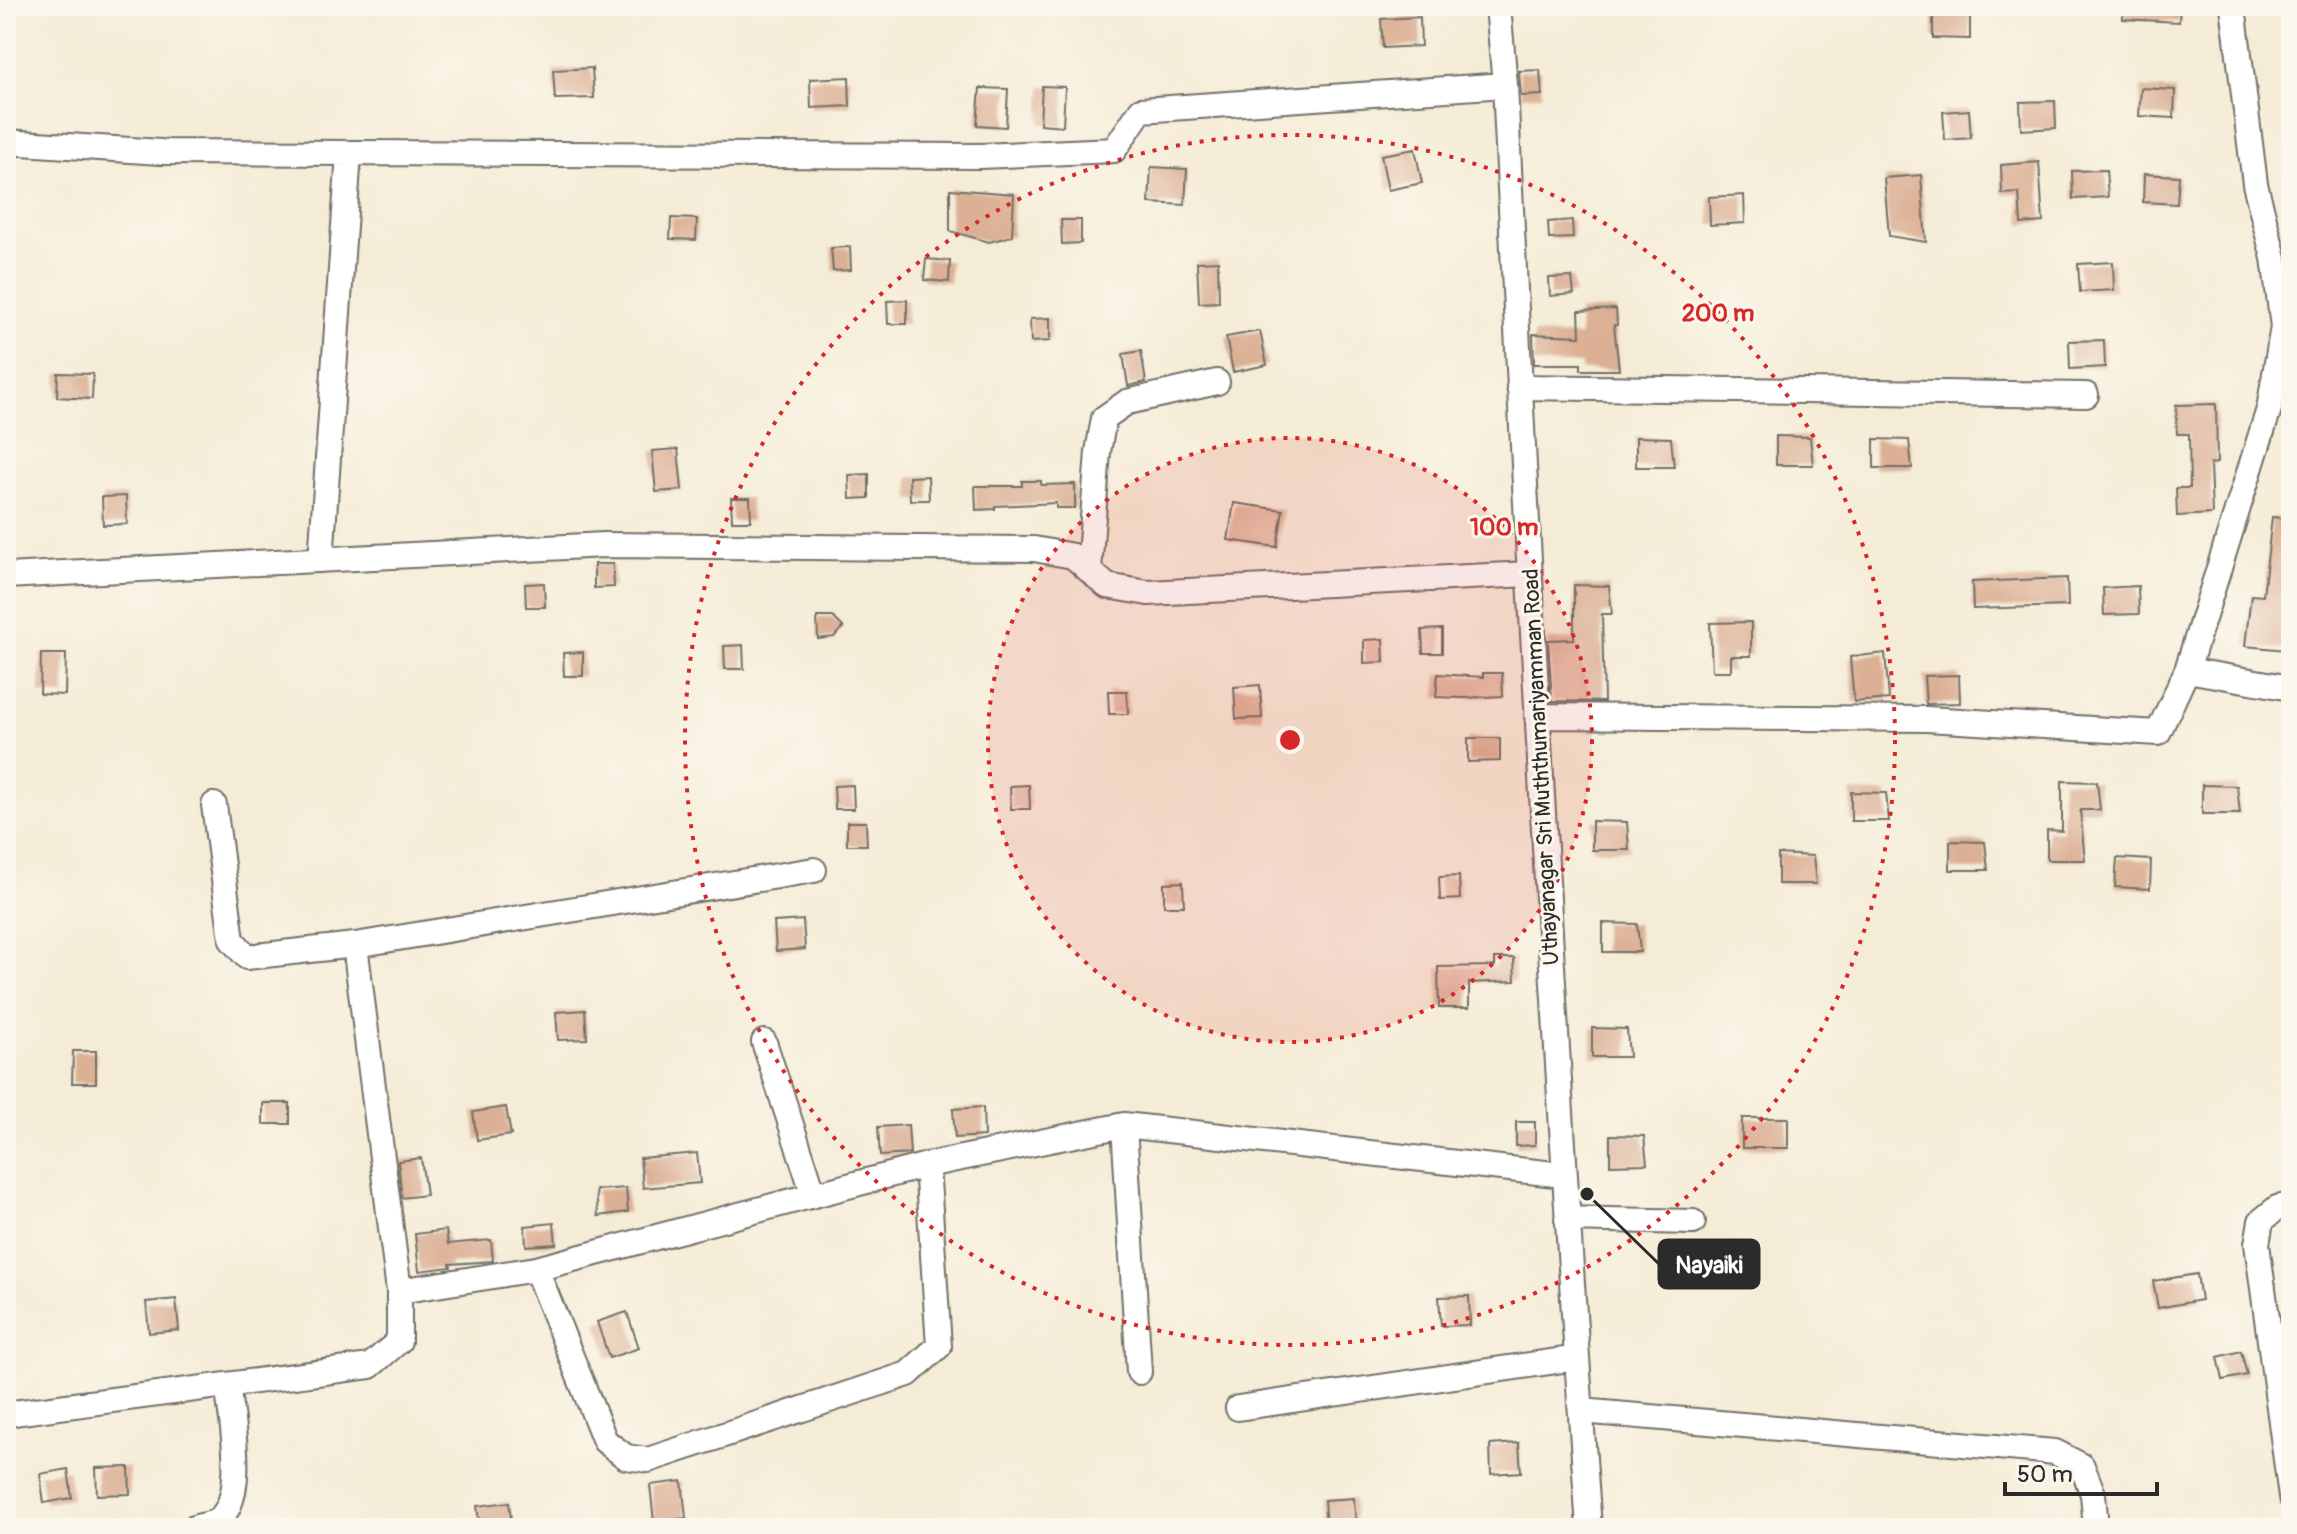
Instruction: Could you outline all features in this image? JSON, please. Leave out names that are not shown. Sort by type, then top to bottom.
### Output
[{"type":"street","name":"Uthayanagar Sri Muththumariyamman Road","points":[[1498,6],[1505,85],[1563,1175],[1589,1528]]},
{"type":"street","points":[[1537,716],[1927,719],[2158,733],[2187,670],[2269,409],[2287,326],[2255,184],[2233,6]]},
{"type":"street","points":[[6,142],[161,152],[980,156],[1114,150],[1141,110],[1505,85]]},
{"type":"street","points":[[321,560],[349,153]]},
{"type":"street","points":[[1089,570],[1098,452],[1104,418],[1127,402],[1217,382]]},
{"type":"street","points":[[1519,387],[2086,395]]},
{"type":"street","points":[[6,576],[604,545],[1034,549],[1073,556],[1107,586],[1148,593],[1529,574]]},
{"type":"street","points":[[2187,670],[2291,688]]},
{"type":"street","points":[[214,805],[232,940],[247,957],[355,945],[814,870]]},
{"type":"street","points":[[6,1414],[370,1366],[399,1341],[399,1291],[355,945]]},
{"type":"street","points":[[764,1042],[814,1195]]},
{"type":"street","points":[[1124,1125],[1139,1372]]},
{"type":"street","points":[[399,1291],[536,1269],[927,1165],[1124,1125],[1563,1175]]},
{"type":"street","points":[[536,1269],[605,1441],[626,1457],[648,1460],[908,1374],[939,1346],[927,1165]]},
{"type":"street","points":[[2291,1205],[2277,1208],[2261,1221],[2257,1244],[2291,1497]]},
{"type":"street","points":[[1567,1219],[1693,1222]]},
{"type":"street","points":[[1238,1408],[1577,1358]]},
{"type":"street","points":[[194,1528],[216,1522],[230,1503],[237,1469],[227,1385]]},
{"type":"street","points":[[1581,1411],[2055,1452],[2082,1466],[2093,1494],[2096,1528]]},
{"type":"building","points":[[1933,6],[1970,6],[1970,39],[1933,38]]},
{"type":"building","points":[[2123,6],[2180,6],[2179,22],[2123,19]]},
{"type":"building","points":[[1420,17],[1421,46],[1383,48],[1381,19]]},
{"type":"building","points":[[592,68],[594,98],[555,99],[553,70]]},
{"type":"building","points":[[1540,70],[1542,95],[1521,96],[1519,71]]},
{"type":"building","points":[[849,77],[850,106],[811,108],[810,79]]},
{"type":"building","points":[[1042,86],[1065,87],[1063,126],[1040,124]]},
{"type":"building","points":[[980,88],[1008,89],[1006,127],[977,125]]},
{"type":"building","points":[[2141,88],[2175,90],[2174,118],[2139,116]]},
{"type":"building","points":[[2055,101],[2056,128],[2021,130],[2020,102]]},
{"type":"building","points":[[1969,110],[1971,138],[1945,140],[1943,112]]},
{"type":"building","points":[[1415,149],[1422,183],[1388,190],[1381,155]]},
{"type":"building","points":[[2039,162],[2043,222],[2021,224],[2019,193],[2002,194],[2001,165]]},
{"type":"building","points":[[1151,167],[1187,169],[1185,205],[1149,203]]},
{"type":"building","points":[[2106,170],[2108,197],[2073,199],[2072,171]]},
{"type":"building","points":[[2144,174],[2179,176],[2177,204],[2143,202]]},
{"type":"building","points":[[1921,175],[1926,242],[1889,236],[1884,178]]},
{"type":"building","points":[[950,189],[1014,194],[1012,236],[989,242],[950,231]]},
{"type":"building","points":[[1744,195],[1745,223],[1710,225],[1709,197]]},
{"type":"building","points":[[671,218],[697,219],[696,240],[670,239]]},
{"type":"building","points":[[1061,220],[1081,220],[1081,243],[1062,244]]},
{"type":"building","points":[[1572,220],[1573,238],[1549,239],[1548,222]]},
{"type":"building","points":[[850,247],[851,270],[833,271],[831,248]]},
{"type":"building","points":[[926,259],[950,261],[949,282],[924,280]]},
{"type":"building","points":[[1218,261],[1219,302],[1199,303],[1197,262]]},
{"type":"building","points":[[2113,262],[2114,290],[2080,292],[2078,264]]},
{"type":"building","points":[[1572,277],[1574,294],[1550,296],[1549,278]]},
{"type":"building","points":[[907,300],[907,324],[888,324],[887,301]]},
{"type":"building","points":[[1616,309],[1617,325],[1614,325],[1619,370],[1581,370],[1581,364],[1534,364],[1533,334],[1580,336],[1579,311]]},
{"type":"building","points":[[1050,318],[1050,341],[1031,342],[1030,319]]},
{"type":"building","points":[[1260,331],[1267,365],[1233,372],[1226,337]]},
{"type":"building","points":[[2104,340],[2105,367],[2070,369],[2069,341]]},
{"type":"building","points":[[1141,351],[1146,382],[1128,386],[1123,354]]},
{"type":"building","points":[[58,373],[93,374],[92,399],[57,397]]},
{"type":"building","points":[[2216,404],[2217,463],[2210,464],[2212,514],[2177,516],[2176,488],[2190,488],[2189,434],[2177,434],[2176,405]]},
{"type":"building","points":[[1776,436],[1810,437],[1813,465],[1776,465]]},
{"type":"building","points":[[1636,437],[1671,438],[1674,467],[1636,467]]},
{"type":"building","points":[[1874,439],[1909,440],[1912,468],[1874,468]]},
{"type":"building","points":[[678,449],[682,490],[656,492],[652,451]]},
{"type":"building","points":[[869,474],[869,498],[850,499],[849,475]]},
{"type":"building","points":[[928,476],[929,500],[910,500],[909,477]]},
{"type":"building","points":[[1022,481],[1041,481],[1041,485],[1075,484],[1075,508],[1056,508],[1056,503],[976,510],[975,486],[1022,486]]},
{"type":"building","points":[[126,496],[127,524],[103,525],[102,497]]},
{"type":"building","points":[[731,498],[750,498],[751,521],[732,521]]},
{"type":"building","points":[[1234,503],[1283,510],[1277,547],[1228,540]]},
{"type":"building","points":[[2272,517],[2291,519],[2291,607],[2286,650],[2245,646],[2251,595],[2263,596]]},
{"type":"building","points":[[594,564],[613,564],[614,587],[594,588]]},
{"type":"building","points":[[2067,578],[2068,606],[1973,609],[1972,582]]},
{"type":"building","points":[[544,583],[545,607],[526,607],[525,584]]},
{"type":"building","points":[[1574,585],[1609,586],[1612,614],[1602,614],[1604,702],[1552,701],[1548,640],[1574,639]]},
{"type":"building","points":[[2138,586],[2139,614],[2104,615],[2103,588]]},
{"type":"building","points":[[817,617],[833,617],[843,627],[834,637],[818,639]]},
{"type":"building","points":[[1751,622],[1751,656],[1731,656],[1731,671],[1712,671],[1710,623]]},
{"type":"building","points":[[1442,629],[1442,653],[1423,653],[1422,630]]},
{"type":"building","points":[[1383,639],[1384,662],[1364,663],[1364,640]]},
{"type":"building","points":[[743,645],[744,669],[725,669],[724,646]]},
{"type":"building","points":[[583,652],[583,676],[564,676],[563,653]]},
{"type":"building","points":[[1885,653],[1889,699],[1854,702],[1850,657]]},
{"type":"building","points":[[41,654],[66,654],[65,695],[40,694]]},
{"type":"building","points":[[1483,673],[1502,673],[1503,696],[1436,697],[1438,674],[1483,677]]},
{"type":"building","points":[[1959,675],[1960,703],[1926,704],[1924,676]]},
{"type":"building","points":[[1260,685],[1262,718],[1236,719],[1234,687]]},
{"type":"building","points":[[1108,691],[1127,691],[1128,714],[1109,714]]},
{"type":"building","points":[[1468,738],[1500,738],[1500,761],[1468,762]]},
{"type":"building","points":[[2062,781],[2097,782],[2100,810],[2080,810],[2085,860],[2047,860],[2047,830],[2062,831]]},
{"type":"building","points":[[853,785],[854,809],[835,809],[834,786]]},
{"type":"building","points":[[1029,785],[1030,809],[1011,809],[1010,786]]},
{"type":"building","points":[[2202,785],[2237,786],[2240,814],[2202,814]]},
{"type":"building","points":[[1851,792],[1886,793],[1889,821],[1851,821]]},
{"type":"building","points":[[1592,821],[1627,822],[1629,850],[1592,850]]},
{"type":"building","points":[[847,822],[866,822],[867,845],[847,845]]},
{"type":"building","points":[[1950,841],[1985,842],[1988,870],[1950,870]]},
{"type":"building","points":[[1778,854],[1813,856],[1816,884],[1778,884]]},
{"type":"building","points":[[2117,858],[2151,860],[2150,889],[2115,887]]},
{"type":"building","points":[[1459,876],[1460,899],[1440,900],[1439,877]]},
{"type":"building","points":[[1183,882],[1184,906],[1164,906],[1164,883]]},
{"type":"building","points":[[803,920],[805,949],[776,951],[774,922]]},
{"type":"building","points":[[1603,923],[1637,924],[1640,952],[1603,952]]},
{"type":"building","points":[[1495,958],[1514,958],[1515,981],[1469,983],[1469,1008],[1439,1008],[1438,967],[1495,966]]},
{"type":"building","points":[[585,1010],[587,1039],[558,1040],[556,1012]]},
{"type":"building","points":[[1592,1028],[1627,1029],[1629,1057],[1592,1057]]},
{"type":"building","points":[[73,1051],[96,1051],[96,1083],[72,1083]]},
{"type":"building","points":[[263,1103],[290,1103],[290,1124],[263,1124]]},
{"type":"building","points":[[506,1107],[511,1135],[477,1140],[473,1112]]},
{"type":"building","points":[[983,1107],[984,1136],[955,1138],[953,1109]]},
{"type":"building","points":[[1742,1118],[1788,1118],[1788,1148],[1742,1148]]},
{"type":"building","points":[[1516,1122],[1535,1122],[1535,1145],[1516,1146]]},
{"type":"building","points":[[908,1125],[910,1154],[880,1156],[878,1127]]},
{"type":"building","points":[[1610,1135],[1644,1136],[1647,1164],[1610,1165]]},
{"type":"building","points":[[697,1153],[700,1183],[643,1188],[640,1158]]},
{"type":"building","points":[[421,1158],[426,1195],[402,1198],[398,1161]]},
{"type":"building","points":[[626,1188],[628,1212],[598,1216],[596,1190]]},
{"type":"building","points":[[554,1223],[556,1244],[526,1246],[525,1226]]},
{"type":"building","points":[[446,1230],[448,1244],[491,1240],[493,1261],[450,1264],[451,1267],[419,1271],[415,1234]]},
{"type":"building","points":[[2197,1274],[2201,1300],[2158,1308],[2153,1281]]},
{"type":"building","points":[[1469,1296],[1470,1325],[1441,1326],[1439,1297]]},
{"type":"building","points":[[176,1299],[179,1330],[149,1333],[146,1302]]},
{"type":"building","points":[[627,1312],[639,1348],[609,1358],[597,1322]]},
{"type":"building","points":[[2241,1351],[2247,1375],[2223,1380],[2218,1357]]},
{"type":"building","points":[[1519,1443],[1521,1472],[1491,1474],[1490,1445]]},
{"type":"building","points":[[129,1467],[130,1494],[97,1495],[96,1468]]},
{"type":"building","points":[[68,1469],[72,1498],[44,1503],[40,1474]]},
{"type":"building","points":[[682,1481],[686,1518],[654,1522],[650,1485]]},
{"type":"building","points":[[1354,1498],[1356,1527],[1326,1528],[1324,1500]]},
{"type":"building","points":[[509,1502],[512,1528],[480,1528],[477,1506]]},
{"type":"place","name":"Nayaiki","points":[[1587,1194]]}]
